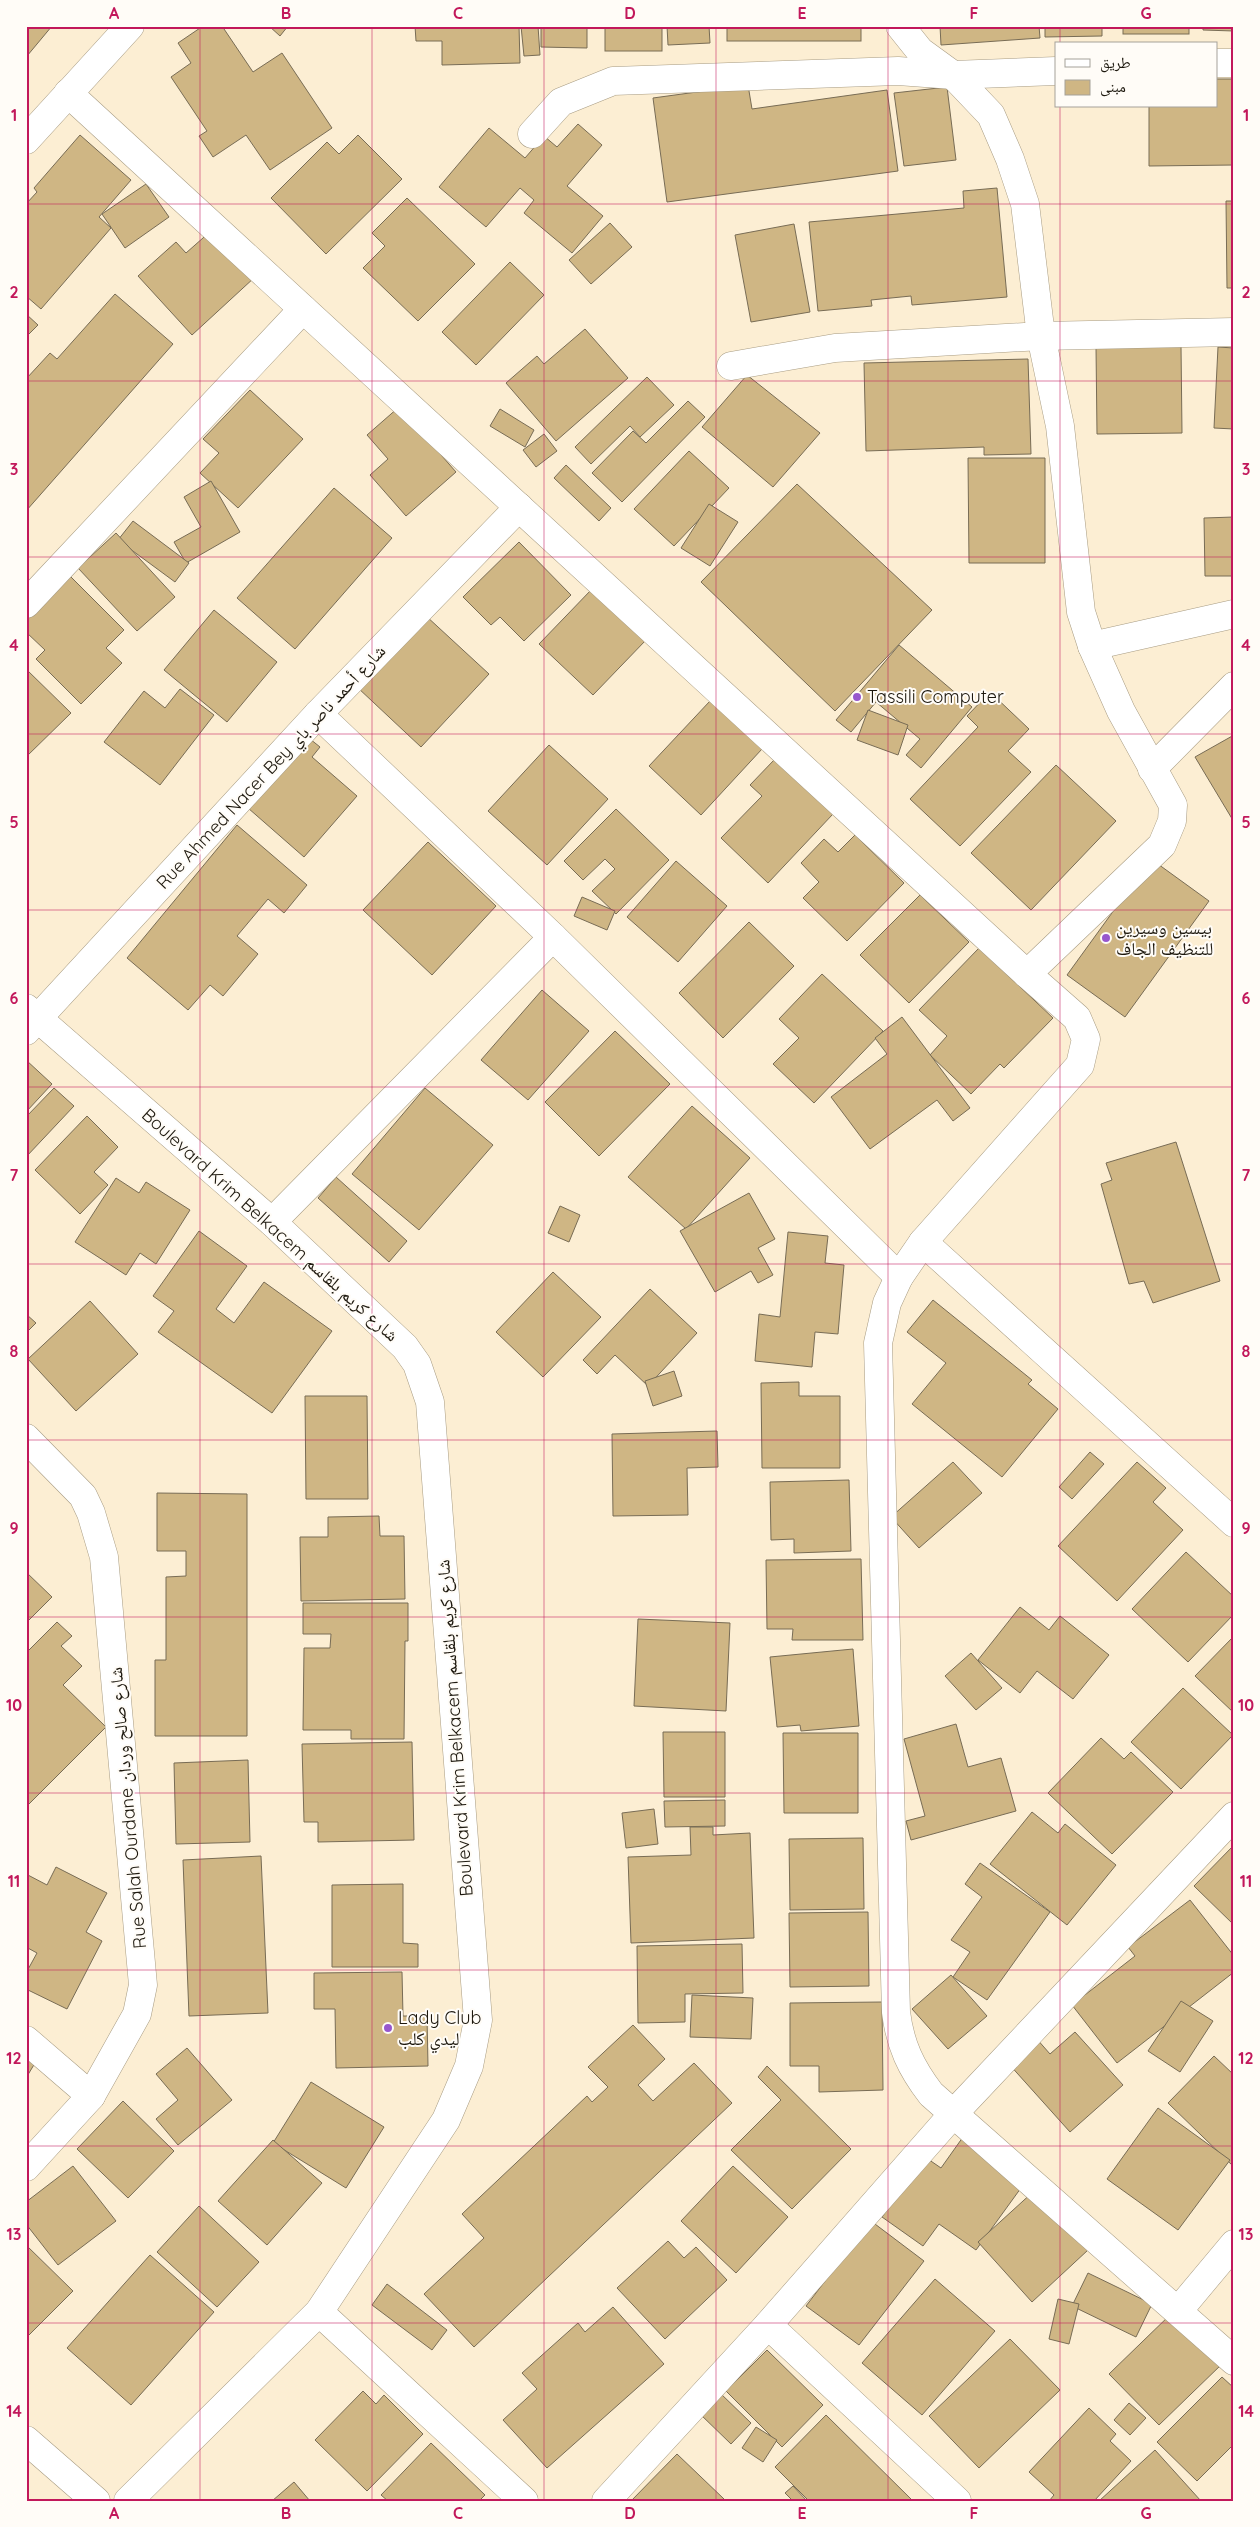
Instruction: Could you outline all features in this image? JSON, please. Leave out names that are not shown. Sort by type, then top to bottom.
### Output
[{"type":"street","points":[[26,140],[130,26]]},
{"type":"street","points":[[900,26],[920,51],[953,75],[991,115],[1013,168],[1025,204],[1041,336],[1060,426],[1081,612],[1092,646],[1121,711],[1173,805],[1172,821],[1162,845],[1027,974]]},
{"type":"street","points":[[1218,63],[1234,63]]},
{"type":"street","points":[[532,134],[561,102],[613,81],[898,71],[953,75],[1055,70]]},
{"type":"street","points":[[68,93],[1077,1018],[1086,1039],[1080,1065],[923,1242],[899,1277],[887,1303],[878,1343],[896,2012],[899,2034],[905,2055],[916,2075],[931,2094],[1234,2361]]},
{"type":"street","points":[[26,604],[303,309]]},
{"type":"street","points":[[731,366],[835,348],[1041,336],[1234,332]]},
{"type":"street","name":"Rue Ahmed Nacer Bey شارع أحمد ناصر باي","points":[[30,1019],[318,714],[519,507]]},
{"type":"street","points":[[1092,646],[1234,614]]},
{"type":"street","points":[[1152,768],[1234,686]]},
{"type":"street","points":[[318,714],[553,937],[899,1277]]},
{"type":"street","points":[[272,1222],[553,937]]},
{"type":"street","name":"Boulevard Krim Belkacem شارع كريم بلقاسم","points":[[30,1019],[272,1222],[405,1347],[417,1364],[425,1383],[431,1412],[478,2020],[469,2066],[446,2120],[319,2312],[128,2501]]},
{"type":"street","points":[[923,1242],[1234,1523]]},
{"type":"street","name":"Rue Salah Ourdane شارع صالح وردان","points":[[26,2167],[91,2096],[137,2014],[143,1985],[104,1557],[91,1513],[83,1496],[30,1450]]},
{"type":"street","points":[[606,2501],[768,2325],[954,2113],[1234,1816]]},
{"type":"street","points":[[26,2040],[91,2096]]},
{"type":"street","points":[[1178,2311],[1234,2244]]},
{"type":"street","points":[[319,2312],[524,2501]]},
{"type":"street","points":[[768,2325],[957,2501]]},
{"type":"street","points":[[26,2440],[96,2501]]},
{"type":"building","points":[[26,26],[52,26],[27,56],[26,55]]},
{"type":"building","points":[[203,26],[222,26],[253,72],[282,53],[332,128],[270,170],[246,135],[213,157],[199,136],[207,131],[171,77],[191,63],[178,43]]},
{"type":"building","points":[[269,26],[288,26],[280,36]]},
{"type":"building","points":[[415,26],[519,26],[520,63],[442,65],[442,41],[416,41]]},
{"type":"building","points":[[521,26],[538,26],[540,55],[524,56]]},
{"type":"building","points":[[541,26],[587,26],[587,48],[541,47]]},
{"type":"building","points":[[605,26],[662,26],[662,51],[605,51]]},
{"type":"building","points":[[667,26],[709,26],[710,43],[668,45]]},
{"type":"building","points":[[727,26],[861,26],[861,41],[727,41]]},
{"type":"building","points":[[940,26],[1039,26],[1040,38],[941,45]]},
{"type":"building","points":[[1045,26],[1102,26],[1102,36],[1045,37]]},
{"type":"building","points":[[1123,26],[1189,26],[1189,34],[1123,34]]},
{"type":"building","points":[[1203,26],[1234,26],[1234,31],[1203,30]]},
{"type":"building","points":[[1218,79],[1234,79],[1234,165],[1149,166],[1149,108],[1218,108]]},
{"type":"building","points":[[748,85],[752,109],[887,90],[898,171],[667,202],[653,98]]},
{"type":"building","points":[[947,87],[956,160],[904,166],[894,93]]},
{"type":"building","points":[[578,124],[602,145],[567,186],[603,216],[572,253],[524,213],[534,200],[520,188],[486,227],[439,187],[489,128],[525,158],[544,136],[557,147]]},
{"type":"building","points":[[80,135],[131,180],[99,217],[111,228],[41,309],[26,296],[26,204],[37,192],[34,188]]},
{"type":"building","points":[[358,135],[402,179],[326,254],[271,198],[327,142],[339,154]]},
{"type":"building","points":[[146,184],[169,217],[125,248],[102,214]]},
{"type":"building","points":[[997,188],[1007,297],[912,305],[911,296],[871,300],[872,306],[818,311],[809,222],[964,208],[963,191]]},
{"type":"building","points":[[407,198],[475,264],[418,321],[363,268],[385,246],[372,233]]},
{"type":"building","points":[[1226,201],[1234,201],[1234,288],[1227,288]]},
{"type":"building","points":[[610,223],[632,247],[591,284],[569,260]]},
{"type":"building","points":[[794,224],[810,312],[751,322],[735,235]]},
{"type":"building","points":[[212,230],[255,277],[192,335],[138,276],[176,242],[186,253]]},
{"type":"building","points":[[510,262],[544,295],[476,365],[442,332]]},
{"type":"building","points":[[115,294],[173,344],[26,511],[26,379],[50,353],[57,359]]},
{"type":"building","points":[[26,314],[38,325],[26,337]]},
{"type":"building","points":[[585,329],[628,378],[556,441],[506,383],[537,356],[544,364]]},
{"type":"building","points":[[1181,346],[1182,433],[1097,434],[1096,347]]},
{"type":"building","points":[[1218,347],[1234,348],[1234,429],[1214,428]]},
{"type":"building","points":[[1028,359],[1031,454],[984,455],[984,447],[866,451],[864,363]]},
{"type":"building","points":[[747,375],[820,433],[773,487],[702,427]]},
{"type":"building","points":[[647,377],[674,405],[640,437],[630,426],[591,464],[575,447]]},
{"type":"building","points":[[250,390],[303,439],[238,508],[200,473],[219,453],[203,439]]},
{"type":"building","points":[[688,401],[705,417],[622,502],[592,473],[633,431],[646,443]]},
{"type":"building","points":[[399,407],[456,472],[406,516],[370,475],[388,459],[367,435]]},
{"type":"building","points":[[500,409],[534,430],[525,447],[490,426]]},
{"type":"building","points":[[544,434],[557,451],[536,467],[523,450]]},
{"type":"building","points":[[689,451],[729,488],[674,546],[634,509]]},
{"type":"building","points":[[968,458],[1045,458],[1045,563],[969,563]]},
{"type":"building","points":[[566,465],[611,508],[599,521],[554,478]]},
{"type":"building","points":[[211,481],[240,532],[186,563],[174,542],[201,527],[184,497]]},
{"type":"building","points":[[797,484],[932,610],[835,711],[701,582]]},
{"type":"building","points":[[334,488],[392,538],[295,649],[237,598]]},
{"type":"building","points":[[709,504],[738,522],[710,566],[681,548]]},
{"type":"building","points":[[1234,517],[1234,576],[1205,576],[1204,518]]},
{"type":"building","points":[[133,521],[189,563],[175,582],[118,540]]},
{"type":"building","points":[[116,533],[175,597],[137,631],[78,568]]},
{"type":"building","points":[[519,542],[571,595],[524,641],[500,617],[491,625],[463,597]]},
{"type":"building","points":[[67,573],[124,630],[106,648],[122,663],[81,704],[36,659],[45,650],[26,632],[26,613]]},
{"type":"building","points":[[592,589],[646,640],[593,695],[539,644]]},
{"type":"building","points":[[214,610],[277,662],[227,722],[164,670]]},
{"type":"building","points":[[425,615],[489,674],[421,747],[357,687]]},
{"type":"building","points":[[899,645],[972,707],[921,768],[906,755],[920,739],[876,702],[851,732],[836,720]]},
{"type":"building","points":[[26,669],[71,713],[26,757]]},
{"type":"building","points":[[180,689],[214,715],[160,785],[104,742],[144,691],[165,708]]},
{"type":"building","points":[[990,692],[1029,729],[1008,751],[1031,772],[960,846],[910,799],[978,727],[967,716]]},
{"type":"building","points":[[710,701],[762,749],[701,815],[649,766]]},
{"type":"building","points":[[868,710],[908,725],[898,755],[857,740]]},
{"type":"building","points":[[1234,735],[1234,822],[1195,757]]},
{"type":"building","points":[[310,739],[320,747],[312,757],[357,796],[304,857],[248,808]]},
{"type":"building","points":[[549,745],[608,799],[547,865],[488,811]]},
{"type":"building","points":[[775,759],[833,814],[768,883],[721,838],[762,796],[750,785]]},
{"type":"building","points":[[1056,765],[1116,821],[1031,910],[971,853]]},
{"type":"building","points":[[616,809],[669,860],[616,914],[592,891],[615,869],[605,859],[583,880],[564,861]]},
{"type":"building","points":[[237,825],[307,885],[284,913],[268,899],[237,936],[258,954],[223,996],[210,985],[188,1010],[127,958]]},
{"type":"building","points":[[855,835],[904,883],[847,941],[803,898],[819,882],[801,863],[824,839],[838,852]]},
{"type":"building","points":[[428,842],[496,906],[432,975],[363,910]]},
{"type":"building","points":[[1151,859],[1209,901],[1125,1017],[1067,975]]},
{"type":"building","points":[[676,861],[727,906],[678,962],[627,917]]},
{"type":"building","points":[[920,895],[969,942],[909,1003],[860,955]]},
{"type":"building","points":[[582,897],[615,911],[607,930],[574,916]]},
{"type":"building","points":[[749,922],[794,966],[723,1038],[679,993]]},
{"type":"building","points":[[979,948],[1053,1018],[1004,1068],[1000,1064],[971,1094],[930,1055],[947,1036],[919,1010]]},
{"type":"building","points":[[822,974],[883,1031],[814,1103],[773,1064],[799,1038],[779,1019]]},
{"type":"building","points":[[542,990],[589,1031],[528,1100],[481,1060]]},
{"type":"building","points":[[902,1017],[970,1108],[953,1121],[937,1100],[870,1149],[831,1097],[887,1054],[875,1038]]},
{"type":"building","points":[[615,1031],[670,1084],[599,1156],[545,1102]]},
{"type":"building","points":[[26,1060],[52,1084],[26,1112]]},
{"type":"building","points":[[54,1088],[74,1106],[26,1157],[26,1117]]},
{"type":"building","points":[[425,1088],[493,1145],[419,1230],[352,1174]]},
{"type":"building","points":[[692,1106],[750,1158],[686,1229],[628,1177]]},
{"type":"building","points":[[87,1116],[118,1147],[94,1172],[108,1185],[80,1214],[35,1170]]},
{"type":"building","points":[[1176,1142],[1220,1281],[1153,1303],[1144,1281],[1129,1284],[1101,1184],[1112,1180],[1106,1163]]},
{"type":"building","points":[[336,1177],[407,1241],[389,1262],[318,1198]]},
{"type":"building","points":[[116,1178],[139,1193],[146,1182],[190,1210],[156,1264],[140,1253],[126,1275],[75,1242]]},
{"type":"building","points":[[749,1193],[775,1239],[758,1248],[773,1275],[758,1283],[751,1271],[715,1292],[680,1231]]},
{"type":"building","points":[[560,1206],[580,1215],[569,1242],[548,1233]]},
{"type":"building","points":[[199,1231],[247,1266],[216,1309],[234,1323],[264,1282],[332,1331],[272,1413],[158,1332],[174,1311],[153,1296]]},
{"type":"building","points":[[788,1232],[828,1236],[825,1263],[844,1265],[838,1334],[815,1332],[812,1367],[755,1361],[759,1314],[780,1317]]},
{"type":"building","points":[[553,1272],[601,1317],[543,1377],[496,1332]]},
{"type":"building","points":[[650,1289],[697,1333],[648,1386],[615,1355],[597,1374],[583,1360]]},
{"type":"building","points":[[933,1300],[1032,1380],[1028,1384],[1058,1409],[1002,1477],[912,1404],[946,1363],[907,1332]]},
{"type":"building","points":[[90,1301],[138,1354],[76,1411],[28,1359]]},
{"type":"building","points":[[26,1314],[36,1323],[26,1333]]},
{"type":"building","points":[[674,1371],[682,1396],[653,1406],[645,1381]]},
{"type":"building","points":[[799,1382],[799,1396],[840,1396],[840,1468],[762,1468],[761,1383]]},
{"type":"building","points":[[305,1396],[367,1396],[368,1499],[306,1499]]},
{"type":"building","points":[[717,1431],[718,1467],[687,1468],[688,1515],[613,1516],[612,1434]]},
{"type":"building","points":[[1090,1452],[1104,1464],[1072,1499],[1059,1487]]},
{"type":"building","points":[[953,1462],[982,1493],[919,1548],[891,1517]]},
{"type":"building","points":[[1137,1462],[1166,1488],[1153,1502],[1183,1530],[1117,1601],[1058,1546]]},
{"type":"building","points":[[849,1480],[851,1551],[794,1553],[794,1539],[771,1540],[770,1482]]},
{"type":"building","points":[[157,1493],[247,1494],[247,1736],[155,1736],[155,1660],[166,1660],[166,1577],[186,1576],[186,1551],[157,1551]]},
{"type":"building","points":[[379,1516],[380,1536],[404,1536],[405,1599],[301,1601],[300,1537],[328,1537],[328,1517]]},
{"type":"building","points":[[1186,1552],[1234,1597],[1234,1614],[1188,1662],[1132,1609]]},
{"type":"building","points":[[861,1559],[863,1640],[792,1640],[793,1629],[767,1629],[766,1560]]},
{"type":"building","points":[[26,1572],[52,1597],[26,1623]]},
{"type":"building","points":[[303,1603],[408,1603],[408,1641],[405,1641],[404,1739],[351,1739],[351,1730],[303,1730],[304,1648],[330,1648],[331,1634],[303,1634]]},
{"type":"building","points":[[1020,1607],[1049,1630],[1060,1616],[1109,1655],[1073,1699],[1037,1671],[1020,1693],[978,1660]]},
{"type":"building","points":[[638,1619],[730,1623],[726,1711],[634,1706]]},
{"type":"building","points":[[57,1622],[72,1636],[61,1646],[82,1666],[63,1685],[106,1727],[26,1807],[26,1653]]},
{"type":"building","points":[[1234,1636],[1234,1713],[1195,1676]]},
{"type":"building","points":[[853,1649],[859,1726],[801,1731],[800,1725],[777,1727],[770,1657]]},
{"type":"building","points":[[971,1653],[1002,1688],[976,1710],[945,1676]]},
{"type":"building","points":[[1183,1688],[1233,1735],[1181,1789],[1131,1742]]},
{"type":"building","points":[[956,1724],[968,1767],[1001,1758],[1016,1811],[911,1840],[906,1821],[925,1816],[904,1739]]},
{"type":"building","points":[[663,1732],[725,1732],[725,1797],[664,1797]]},
{"type":"building","points":[[783,1733],[858,1733],[858,1813],[784,1813]]},
{"type":"building","points":[[1101,1738],[1124,1759],[1131,1752],[1173,1792],[1112,1854],[1048,1793]]},
{"type":"building","points":[[412,1742],[414,1840],[318,1842],[318,1822],[304,1822],[302,1744]]},
{"type":"building","points":[[248,1760],[250,1842],[176,1844],[174,1763]]},
{"type":"building","points":[[725,1800],[725,1826],[665,1827],[664,1801]]},
{"type":"building","points":[[654,1809],[658,1844],[626,1848],[622,1813]]},
{"type":"building","points":[[1032,1812],[1058,1833],[1065,1824],[1116,1865],[1067,1925],[990,1864]]},
{"type":"building","points":[[690,1827],[713,1827],[713,1835],[750,1833],[754,1938],[631,1943],[628,1857],[691,1855]]},
{"type":"building","points":[[863,1838],[864,1909],[790,1910],[789,1839]]},
{"type":"building","points":[[1234,1845],[1234,1925],[1194,1886]]},
{"type":"building","points":[[261,1856],[268,2013],[189,2016],[183,1860]]},
{"type":"building","points":[[980,1863],[1050,1912],[987,2000],[953,1977],[970,1952],[951,1940],[982,1897],[965,1884]]},
{"type":"building","points":[[56,1867],[107,1893],[86,1932],[102,1941],[67,2009],[26,1989],[26,1973],[37,1953],[26,1947],[26,1874],[47,1885]]},
{"type":"building","points":[[403,1884],[403,1943],[418,1944],[418,1967],[332,1967],[332,1885]]},
{"type":"building","points":[[1190,1900],[1234,1956],[1234,1972],[1117,2063],[1072,2005],[1135,1956],[1128,1947]]},
{"type":"building","points":[[868,1912],[869,1986],[790,1987],[789,1913]]},
{"type":"building","points":[[742,1944],[743,1993],[685,1994],[685,2022],[638,2023],[637,1946]]},
{"type":"building","points":[[402,1972],[403,2016],[427,2016],[428,2066],[336,2068],[335,2009],[314,2009],[314,1973]]},
{"type":"building","points":[[951,1975],[987,2016],[948,2049],[912,2009]]},
{"type":"building","points":[[692,1995],[753,1998],[751,2039],[690,2037]]},
{"type":"building","points":[[1181,2001],[1213,2021],[1180,2072],[1148,2051]]},
{"type":"building","points":[[882,2002],[883,2090],[819,2092],[819,2066],[790,2066],[790,2003]]},
{"type":"building","points":[[633,2025],[665,2059],[638,2085],[653,2101],[694,2063],[732,2103],[474,2347],[424,2294],[484,2238],[462,2214],[587,2096],[592,2102],[608,2087],[588,2067]]},
{"type":"building","points":[[1075,2032],[1123,2085],[1070,2132],[1008,2063],[1036,2038],[1050,2054]]},
{"type":"building","points":[[187,2048],[232,2100],[178,2145],[156,2119],[178,2100],[156,2074]]},
{"type":"building","points":[[1214,2056],[1234,2075],[1234,2167],[1168,2103]]},
{"type":"building","points":[[26,2057],[35,2063],[26,2078]]},
{"type":"building","points":[[767,2066],[851,2149],[792,2209],[731,2150],[781,2100],[758,2077]]},
{"type":"building","points":[[311,2082],[384,2127],[346,2188],[273,2143]]},
{"type":"building","points":[[123,2101],[174,2151],[128,2198],[77,2149]]},
{"type":"building","points":[[1158,2108],[1230,2160],[1178,2230],[1107,2179]]},
{"type":"building","points":[[963,2137],[1026,2181],[976,2250],[939,2224],[923,2246],[882,2217],[925,2157],[941,2168]]},
{"type":"building","points":[[273,2140],[322,2183],[267,2245],[218,2201]]},
{"type":"building","points":[[73,2166],[116,2221],[58,2265],[26,2224],[26,2202]]},
{"type":"building","points":[[733,2166],[788,2217],[736,2273],[681,2221]]},
{"type":"building","points":[[1034,2191],[1088,2250],[1032,2302],[978,2242]]},
{"type":"building","points":[[199,2206],[259,2262],[217,2307],[157,2252]]},
{"type":"building","points":[[871,2221],[924,2261],[859,2345],[806,2306]]},
{"type":"building","points":[[668,2241],[684,2258],[696,2247],[727,2280],[665,2339],[617,2288]]},
{"type":"building","points":[[26,2245],[73,2291],[26,2338]]},
{"type":"building","points":[[150,2255],[214,2312],[131,2405],[67,2348]]},
{"type":"building","points":[[1088,2273],[1152,2304],[1136,2337],[1072,2306]]},
{"type":"building","points":[[935,2279],[995,2331],[922,2415],[862,2363]]},
{"type":"building","points":[[387,2284],[447,2330],[432,2350],[372,2305]]},
{"type":"building","points":[[1058,2299],[1079,2304],[1069,2344],[1049,2339]]},
{"type":"building","points":[[613,2307],[664,2364],[547,2468],[503,2420],[537,2389],[522,2373],[578,2323],[585,2332]]},
{"type":"building","points":[[1173,2312],[1223,2363],[1159,2425],[1109,2374]]},
{"type":"building","points":[[1010,2339],[1060,2390],[979,2468],[929,2416]]},
{"type":"building","points":[[767,2350],[823,2405],[782,2447],[726,2391]]},
{"type":"building","points":[[1222,2377],[1234,2388],[1234,2444],[1197,2481],[1157,2442]]},
{"type":"building","points":[[363,2391],[376,2404],[384,2395],[423,2434],[367,2491],[315,2440]]},
{"type":"building","points":[[719,2392],[751,2423],[731,2444],[699,2413]]},
{"type":"building","points":[[1129,2403],[1146,2418],[1130,2435],[1114,2420]]},
{"type":"building","points":[[1089,2408],[1116,2434],[1110,2441],[1131,2461],[1094,2501],[1049,2501],[1054,2495],[1029,2472]]},
{"type":"building","points":[[826,2415],[913,2501],[809,2501],[775,2467]]},
{"type":"building","points":[[756,2427],[777,2440],[763,2462],[742,2448]]},
{"type":"building","points":[[431,2443],[485,2495],[479,2501],[388,2501],[381,2495]]},
{"type":"building","points":[[1155,2450],[1201,2501],[1099,2501]]},
{"type":"building","points":[[677,2454],[724,2499],[722,2501],[631,2501]]},
{"type":"building","points":[[294,2482],[310,2501],[272,2501]]},
{"type":"building","points":[[793,2486],[807,2501],[793,2501],[785,2493]]},
{"type":"place","name":"Tassili Computer","points":[[857,697]]},
{"type":"place","name":"بيسين وسيرين للتنظيف الجاف","points":[[1106,938]]},
{"type":"place","name":"Lady Club ليدي كلب","points":[[388,2028]]}]
